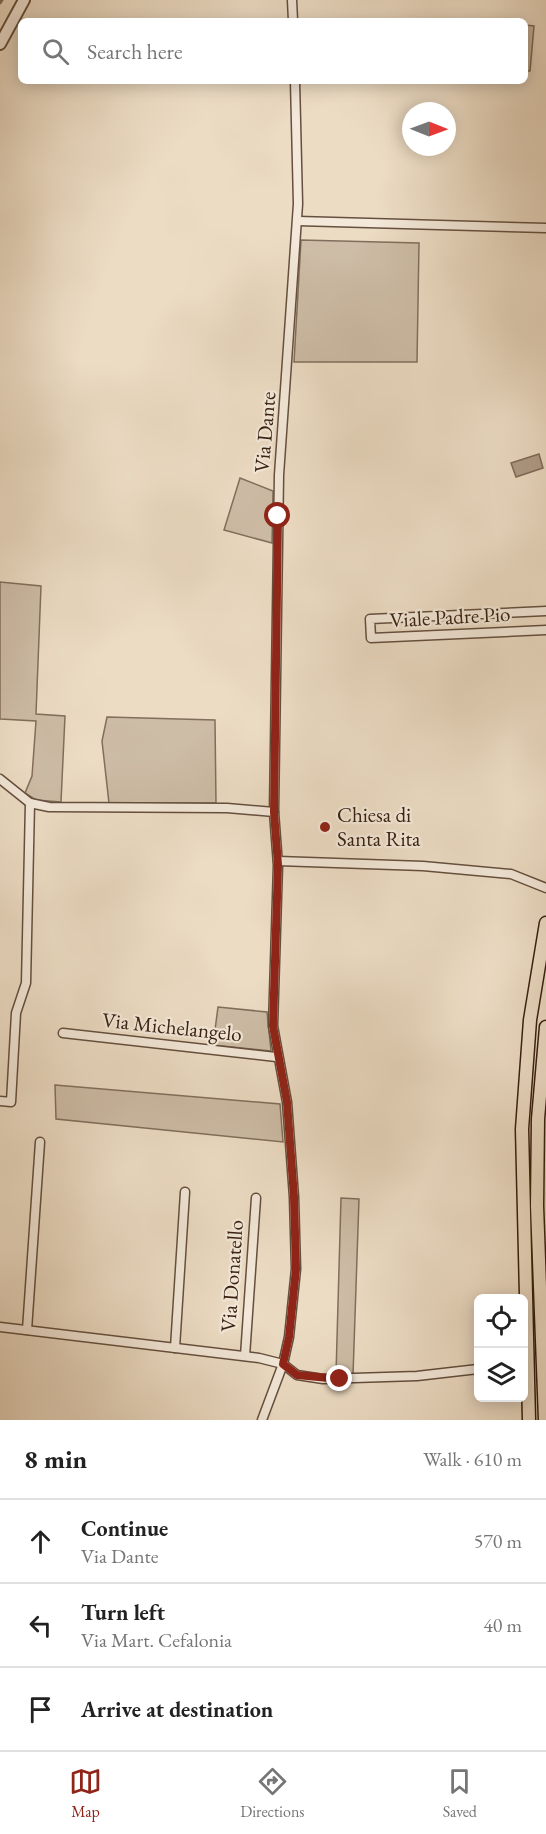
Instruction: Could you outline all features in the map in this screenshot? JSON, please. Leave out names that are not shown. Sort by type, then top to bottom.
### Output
[{"type":"main road","points":[[525,1348],[522,1129],[530,1020],[546,923]]},
{"type":"main road","points":[[545,1420],[544,1319],[537,1206],[538,1119],[546,1027]]},
{"type":"main road","points":[[528,1402],[529,1420]]},
{"type":"street","points":[[0,44],[24,0]]},
{"type":"street","points":[[292,0],[293,18]]},
{"type":"street","name":"Via Dante","points":[[262,1420],[283,1364],[289,1337],[296,1269],[294,1197],[287,1102],[276,1057],[273,1026],[278,861],[274,812],[279,475],[298,220],[295,84]]},
{"type":"street","points":[[298,220],[546,228]]},
{"type":"street","name":"Viale Padre Pio","points":[[546,611],[370,619],[371,638],[546,630]]},
{"type":"street","points":[[0,779],[30,803],[48,807],[227,808],[274,812]]},
{"type":"street","points":[[0,1101],[11,1102],[16,1013],[26,983],[30,803]]},
{"type":"street","points":[[278,861],[423,866],[512,874],[546,888]]},
{"type":"street","name":"Via Michelangelo","points":[[63,1033],[276,1057]]},
{"type":"street","points":[[27,1330],[40,1142]]},
{"type":"street","points":[[175,1348],[186,1192]]},
{"type":"street","name":"Via Donatello","points":[[245,1356],[256,1198]]},
{"type":"street","points":[[0,1327],[245,1356],[283,1364],[297,1375],[323,1379],[417,1377],[474,1370]]},
{"type":"shaded area","points":[[528,25],[534,26],[530,71],[528,71]]},
{"type":"shaded area","points":[[301,240],[419,243],[417,362],[294,362]]},
{"type":"shaded area","points":[[539,454],[543,468],[516,477],[511,463]]},
{"type":"shaded area","points":[[240,478],[273,491],[272,543],[224,530]]},
{"type":"shaded area","points":[[0,582],[41,586],[36,714],[65,716],[61,802],[36,800],[25,793],[32,776],[36,721],[0,719]]},
{"type":"shaded area","points":[[107,717],[215,720],[216,803],[109,803],[102,741]]},
{"type":"shaded area","points":[[218,1007],[267,1012],[271,1051],[213,1045]]},
{"type":"shaded area","points":[[55,1085],[280,1104],[283,1142],[56,1119]]},
{"type":"shaded area","points":[[341,1198],[359,1199],[353,1375],[336,1374]]},
{"type":"place","name":"Chiesa di Santa Rita","points":[[325,827]]},
{"type":"route","points":[[278,516],[274,812],[278,865],[273,1026],[276,1057],[287,1102],[294,1197],[296,1269],[289,1337],[283,1364],[297,1375],[340,1379]]}]
